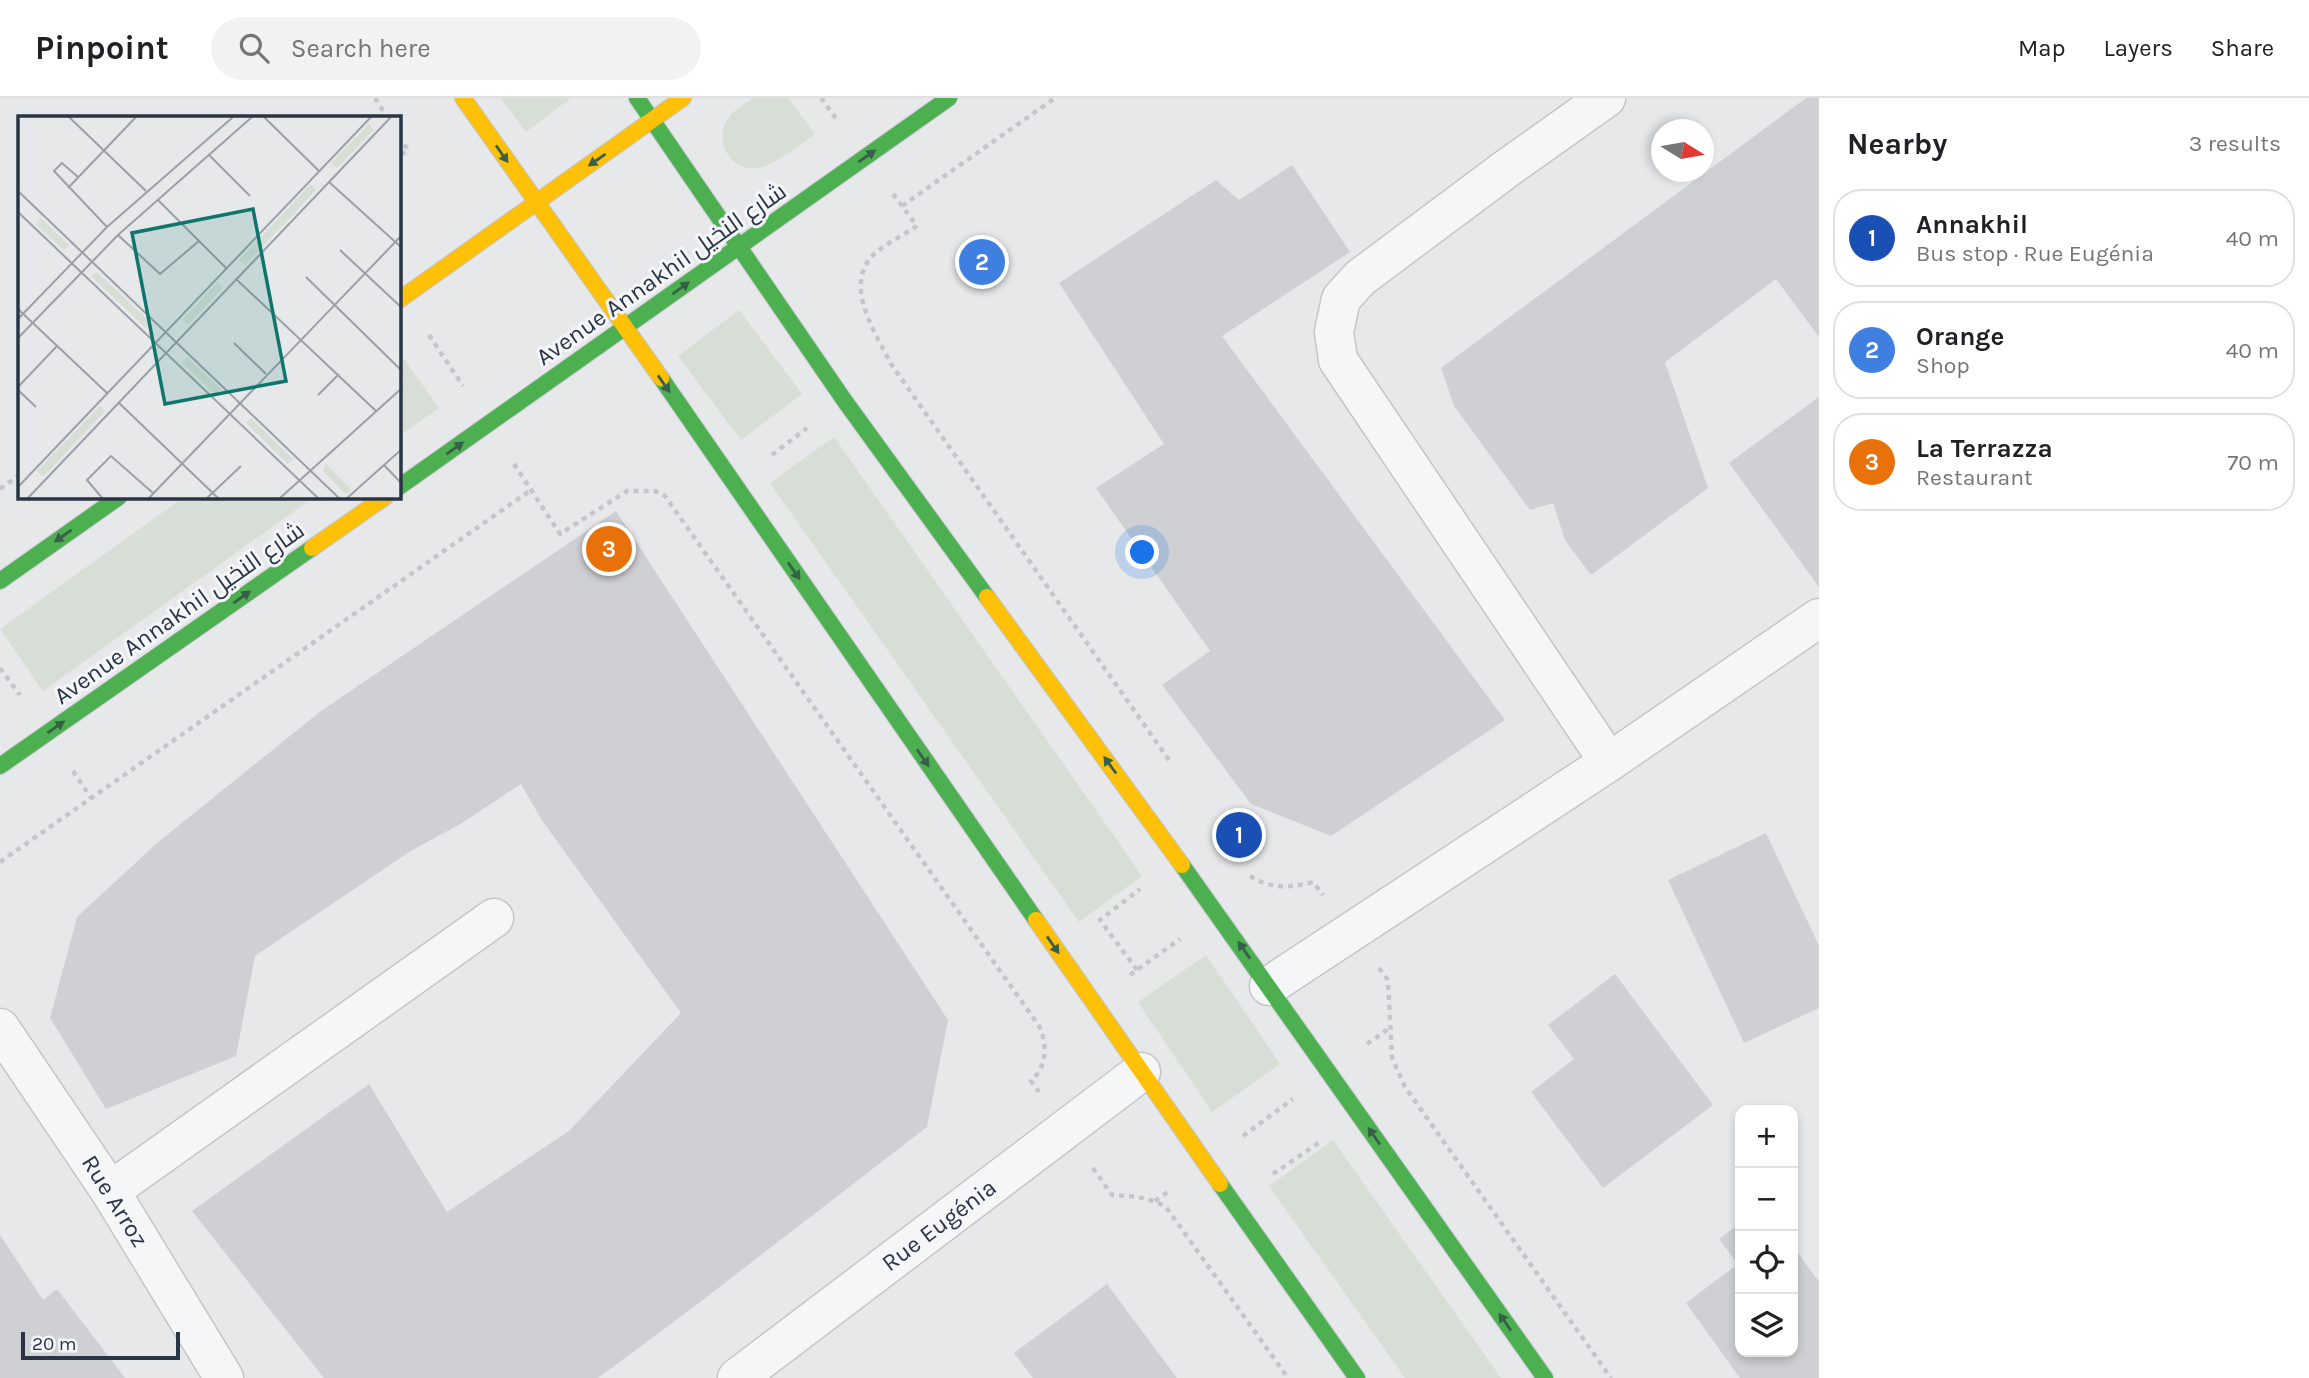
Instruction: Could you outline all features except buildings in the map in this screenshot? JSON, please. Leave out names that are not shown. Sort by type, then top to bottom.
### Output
[{"type":"main road","points":[[463,98],[1357,1378]]},
{"type":"main road","points":[[637,98],[844,400],[1269,986],[1545,1378]]},
{"type":"main road","points":[[401,299],[683,98]]},
{"type":"main road","name":"Avenue Annakhil شارع النخيل","points":[[401,486],[949,98]]},
{"type":"main road","points":[[0,581],[116,499]]},
{"type":"main road","name":"Avenue Annakhil شارع النخيل","points":[[0,766],[382,499]]},
{"type":"street","points":[[1606,98],[1360,278],[1341,299],[1334,332],[1338,360],[1608,762]]},
{"type":"street","points":[[1269,986],[1608,762],[1819,618]]},
{"type":"street","points":[[110,1191],[494,918]]},
{"type":"street","name":"Rue Arroz","points":[[0,1028],[110,1191],[224,1378]]},
{"type":"street","name":"Rue Eugénia","points":[[737,1378],[1141,1072]]},
{"type":"path","points":[[375,98],[386,116]]},
{"type":"path","points":[[821,98],[917,226],[877,251],[864,271],[860,290],[863,309],[891,364],[1170,762]]},
{"type":"path","points":[[902,206],[1055,98]]},
{"type":"path","points":[[401,138],[408,150],[401,155]]},
{"type":"path","points":[[401,299],[560,534],[627,491],[655,491],[665,496],[1039,1026],[1045,1047],[1043,1062],[1031,1081],[1065,1130],[1112,1195],[1155,1200],[1166,1207],[1288,1378]]},
{"type":"path","points":[[733,484],[891,364]]},
{"type":"path","points":[[0,489],[18,476]]},
{"type":"path","points":[[0,862],[531,490]]},
{"type":"path","points":[[1250,875],[1261,882],[1286,888],[1313,882],[1388,981],[1392,1058],[1405,1087],[1611,1378]]},
{"type":"path","points":[[1137,970],[1100,920],[1145,885]]},
{"type":"path","points":[[1151,960],[1172,944]]},
{"type":"path","points":[[1294,1098],[1301,1109]]},
{"type":"path","points":[[1256,1126],[1280,1108]]},
{"type":"path","points":[[1245,1135],[1252,1144]]},
{"type":"path","points":[[1266,1165],[1273,1175],[1322,1140]]},
{"type":"shaded area","points":[[501,98],[571,98],[526,132]]},
{"type":"shaded area","points":[[753,98],[788,98],[815,134],[765,166],[749,168],[734,162],[723,141],[725,124],[737,109]]},
{"type":"shaded area","points":[[739,310],[802,394],[741,440],[678,356]]},
{"type":"shaded area","points":[[401,355],[439,408],[401,435]]},
{"type":"shaded area","points":[[834,437],[1142,876],[1079,922],[770,483]]},
{"type":"shaded area","points":[[181,499],[311,499],[43,691],[0,629]]},
{"type":"shaded area","points":[[1206,955],[1280,1064],[1212,1112],[1138,1002]]},
{"type":"shaded area","points":[[1333,1140],[1501,1378],[1405,1378],[1269,1186]]},
{"type":"traffic: fast","points":[[637,98],[844,400],[987,597]]},
{"type":"traffic: fast","points":[[401,486],[949,98]]},
{"type":"traffic: fast","points":[[661,378],[1036,920]]},
{"type":"traffic: fast","points":[[0,581],[116,499]]},
{"type":"traffic: fast","points":[[0,766],[312,548]]},
{"type":"traffic: fast","points":[[1182,865],[1545,1378]]},
{"type":"traffic: fast","points":[[1220,1184],[1357,1378]]},
{"type":"traffic: slow","points":[[463,98],[661,378]]},
{"type":"traffic: slow","points":[[401,299],[683,98]]},
{"type":"traffic: slow","points":[[312,548],[382,499]]},
{"type":"traffic: slow","points":[[987,597],[1182,865]]},
{"type":"traffic: slow","points":[[1036,920],[1220,1184]]},
{"type":"place","name":"Orange","points":[[982,262]]},
{"type":"place","name":"La Terrazza","points":[[609,549]]},
{"type":"place","name":"Annakhil","points":[[1239,835]]}]
